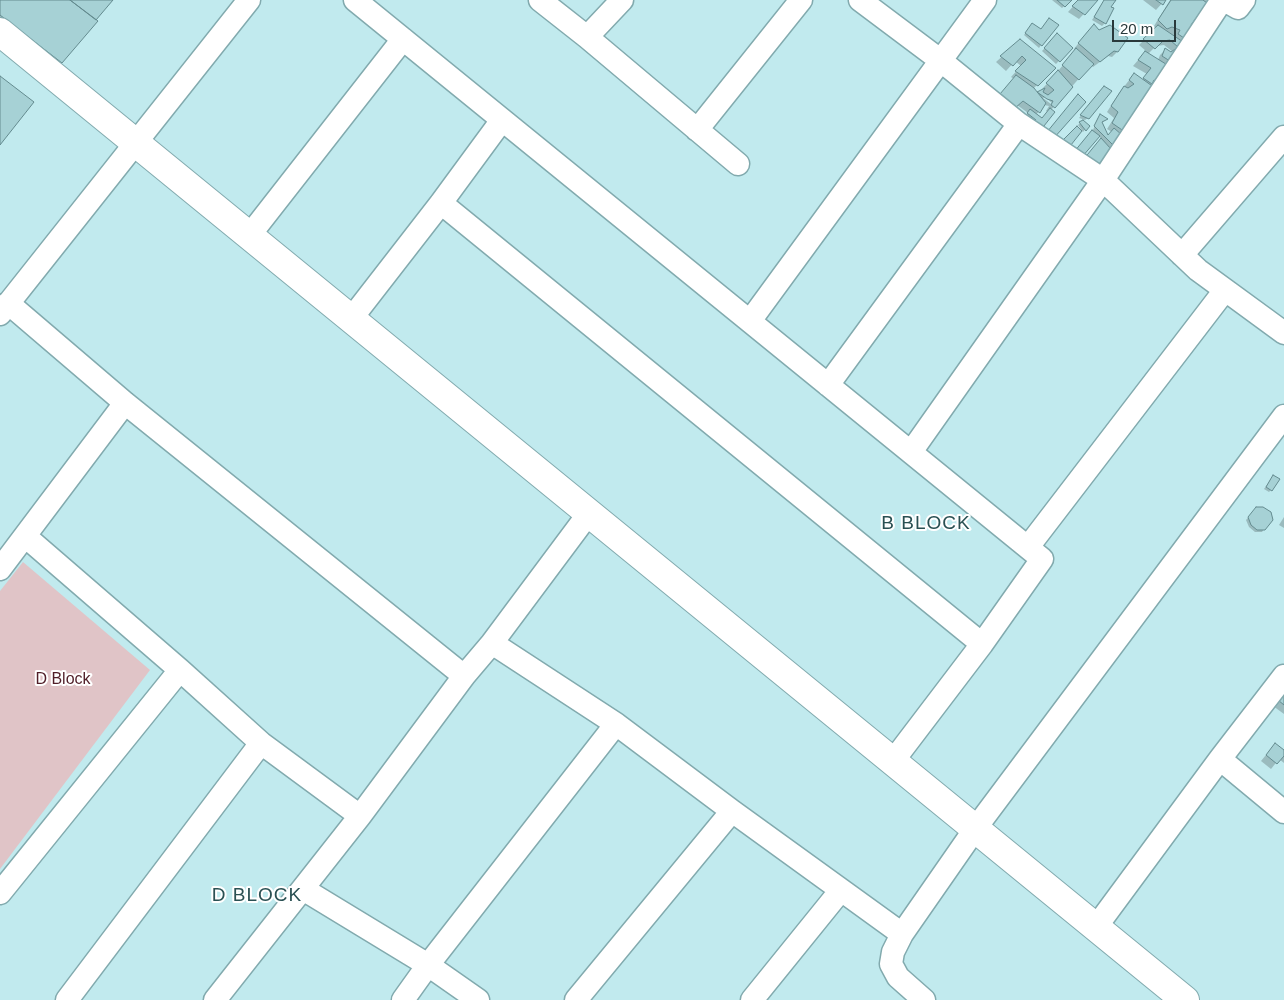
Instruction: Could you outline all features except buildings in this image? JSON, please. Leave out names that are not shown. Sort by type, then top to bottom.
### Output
[{"type":"street","points":[[249,0],[4,308],[125,402],[464,676]]},
{"type":"street","points":[[355,0],[1042,558],[982,644],[893,761]]},
{"type":"street","points":[[540,0],[738,164]]},
{"type":"street","points":[[587,37],[622,0]]},
{"type":"street","points":[[697,130],[801,0]]},
{"type":"street","points":[[860,0],[940,60],[1018,124],[1103,180],[1198,270],[1284,333]]},
{"type":"street","points":[[750,321],[985,0]]},
{"type":"street","points":[[911,452],[1103,180],[1223,0],[1238,8],[1244,0]]},
{"type":"street","points":[[0,32],[1185,1000]]},
{"type":"street","points":[[249,236],[403,39]]},
{"type":"street","points":[[351,319],[441,203],[502,120]]},
{"type":"street","points":[[828,385],[1018,124]]},
{"type":"street","points":[[1182,255],[1284,137]]},
{"type":"street","points":[[441,203],[982,644]]},
{"type":"street","points":[[1028,547],[1225,290]]},
{"type":"street","points":[[0,568],[125,402]]},
{"type":"street","points":[[924,1000],[898,977],[891,964],[893,952],[902,934],[975,828],[1284,416]]},
{"type":"street","points":[[215,1000],[360,816],[589,513]]},
{"type":"street","points":[[25,536],[261,743],[360,816]]},
{"type":"street","points":[[492,643],[616,724],[902,934]]},
{"type":"street","points":[[0,893],[180,670]]},
{"type":"street","points":[[1096,927],[1284,676]]},
{"type":"street","points":[[403,1000],[428,965],[616,724]]},
{"type":"street","points":[[67,1000],[261,743]]},
{"type":"street","points":[[1220,759],[1284,812]]},
{"type":"street","points":[[576,1000],[732,811]]},
{"type":"street","points":[[303,889],[428,965],[478,1000]]},
{"type":"street","points":[[752,1000],[841,890]]},
{"type":"green space","name":"D Block","points":[[23,562],[150,670],[0,869],[0,591]]},
{"type":"district","name":"B BLOCK","points":[[926,524]]},
{"type":"district","name":"D BLOCK","points":[[257,896]]}]
